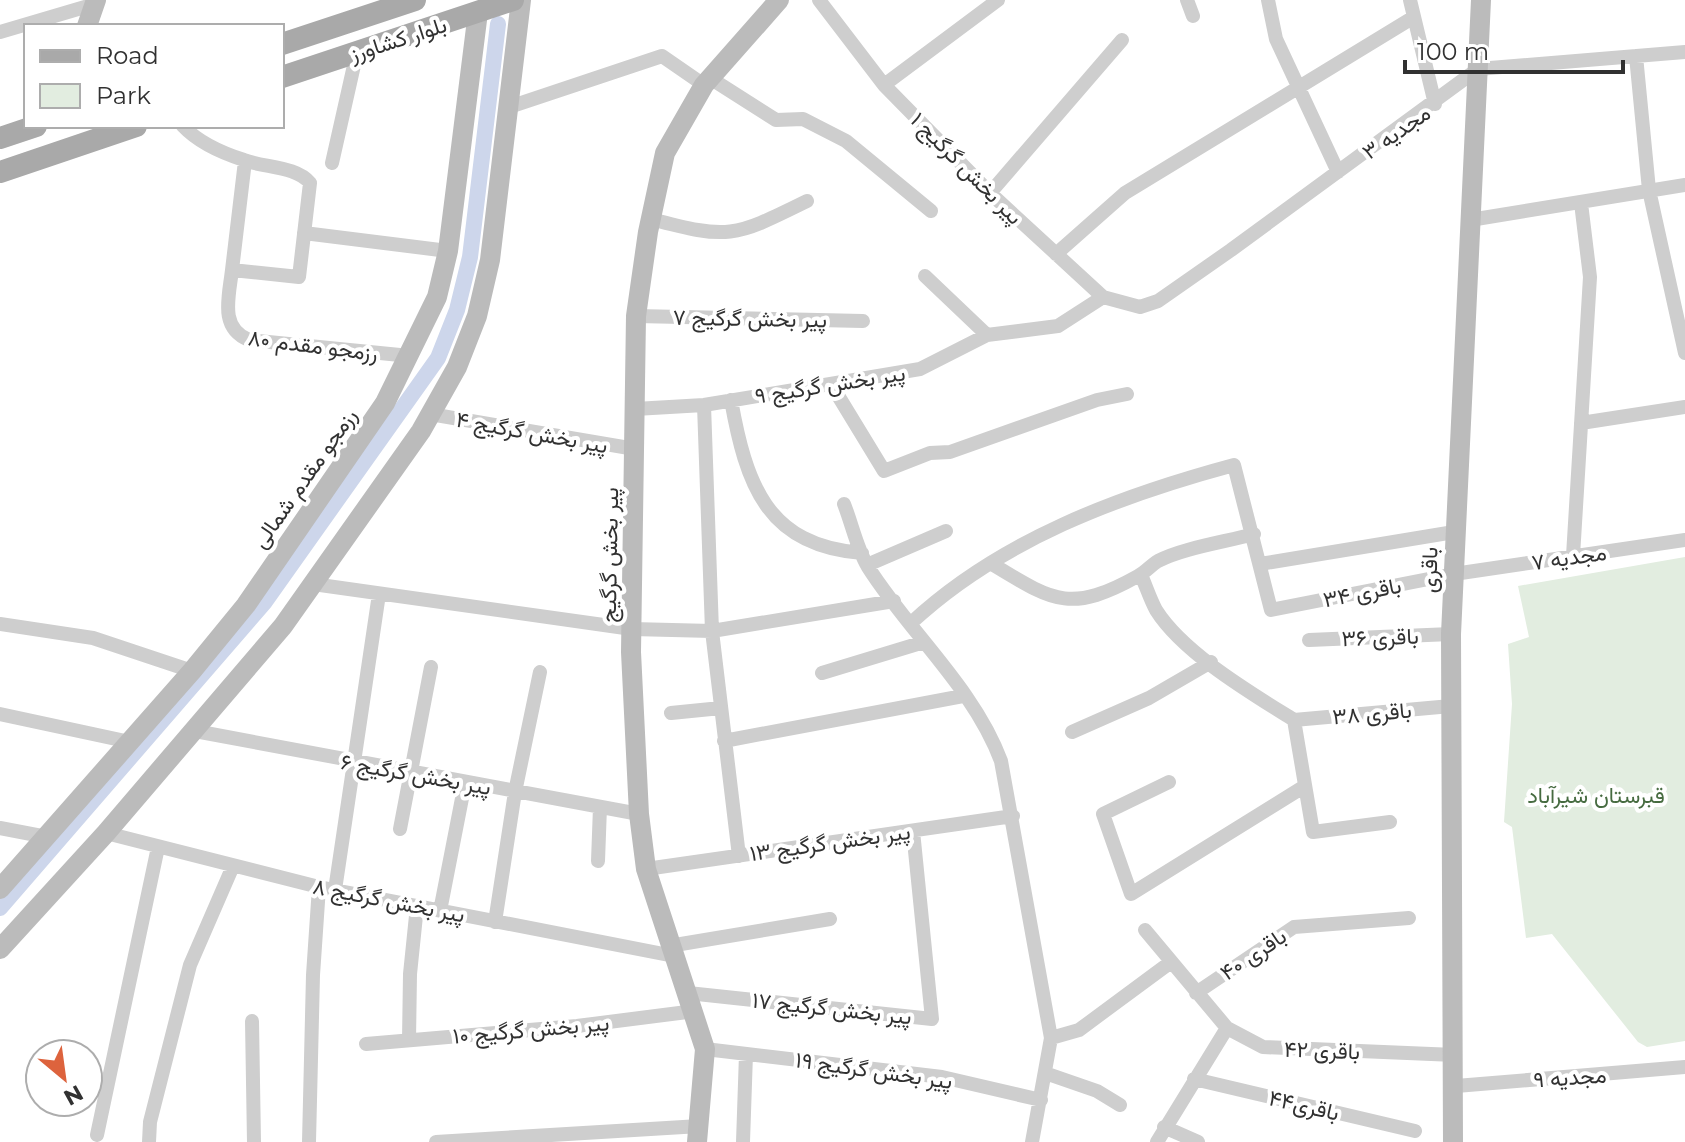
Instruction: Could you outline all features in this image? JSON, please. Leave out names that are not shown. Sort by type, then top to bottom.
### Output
[{"type":"main road","name":"بلوار کشاورز","points":[[284,43],[415,0]]},
{"type":"main road","name":"بلوار کشاورز","points":[[284,76],[513,0]]},
{"type":"main road","points":[[347,22],[357,52]]},
{"type":"main road","points":[[0,138],[30,128]]},
{"type":"main road","points":[[0,172],[130,128]]},
{"type":"street","points":[[0,949],[106,833],[283,626],[430,414],[457,367],[477,316],[490,260],[521,0]]},
{"type":"street","name":"پیر بخش گرگیج","points":[[699,1134],[705,1049],[646,869],[639,814],[632,629],[636,316],[665,153],[707,82],[779,0]]},
{"type":"street","name":"پیر بخش گرگیج ۱","points":[[819,0],[884,85],[990,193],[1103,297],[1140,307]]},
{"type":"street","points":[[884,85],[998,0]]},
{"type":"street","points":[[1187,0],[1193,16]]},
{"type":"street","points":[[1268,0],[1276,39],[1338,172]]},
{"type":"street","points":[[1410,0],[1435,104]]},
{"type":"street","name":"باقری","points":[[1453,1142],[1456,1086],[1451,634],[1481,0]]},
{"type":"street","points":[[88,24],[96,2]]},
{"type":"street","points":[[26,24],[96,2]]},
{"type":"street","name":"رزمجو مقدم شمالی","points":[[0,889],[246,605],[376,415],[410,356],[437,297],[448,251],[478,12]]},
{"type":"street","points":[[1056,254],[1125,193],[1414,17]]},
{"type":"street","points":[[0,32],[24,24]]},
{"type":"street","points":[[990,193],[1122,40]]},
{"type":"street","points":[[332,163],[357,52]]},
{"type":"street","points":[[1478,69],[1685,52]]},
{"type":"street","points":[[509,107],[662,56],[776,120],[803,119],[846,141],[931,211]]},
{"type":"street","points":[[1636,56],[1649,190],[1685,353]]},
{"type":"street","name":"مجدیه ۳","points":[[1140,307],[1158,301],[1435,104],[1478,69]]},
{"type":"street","points":[[185,128],[195,139],[245,161],[303,175],[310,183],[299,277],[232,270],[245,161]]},
{"type":"street","points":[[1470,220],[1685,185]]},
{"type":"street","points":[[651,219],[721,235],[745,230],[807,201]]},
{"type":"street","points":[[1573,556],[1590,277],[1581,203]]},
{"type":"street","points":[[304,233],[448,251]]},
{"type":"street","name":"رزمجو مقدم ۸۰","points":[[232,270],[228,312],[230,327],[237,335],[249,340],[410,356]]},
{"type":"street","points":[[925,276],[987,335]]},
{"type":"street","name":"پیر بخش گرگیج ۹","points":[[635,409],[704,405],[920,369],[987,335],[1058,326],[1103,297]]},
{"type":"street","name":"پیر بخش گرگیج ۷","points":[[636,316],[863,321]]},
{"type":"street","points":[[831,384],[884,471],[930,453],[950,452],[1097,400],[1127,394]]},
{"type":"street","points":[[731,400],[741,459],[750,481],[779,520],[806,540],[865,559],[946,531]]},
{"type":"street","points":[[704,405],[712,631],[739,856]]},
{"type":"street","points":[[1581,423],[1685,407]]},
{"type":"street","name":"پیر بخش گرگیج ۴","points":[[430,414],[635,449]]},
{"type":"street","points":[[911,623],[948,589],[1074,518],[1156,486],[1234,465],[1260,564],[1454,532]]},
{"type":"street","points":[[844,504],[865,559],[993,741],[1013,816],[1051,1038],[1032,1142]]},
{"type":"street","points":[[992,564],[1040,593],[1066,602],[1141,575],[1158,561],[1254,534]]},
{"type":"street","name":"مجدیه ۷","points":[[1454,574],[1685,540]]},
{"type":"street","name":"باقری ۳۴","points":[[1260,564],[1271,610],[1454,574]]},
{"type":"street","points":[[1141,575],[1156,609],[1175,634],[1294,720],[1313,832],[1390,822]]},
{"type":"street","points":[[313,584],[632,629],[712,631],[894,601]]},
{"type":"street","points":[[335,890],[379,594]]},
{"type":"street","points":[[0,624],[93,638],[192,671]]},
{"type":"street","name":"باقری ۳۶","points":[[1309,640],[1451,634]]},
{"type":"street","points":[[822,673],[924,642]]},
{"type":"street","points":[[1072,732],[1149,698],[1211,662]]},
{"type":"street","points":[[400,829],[431,667]]},
{"type":"street","points":[[495,922],[515,792],[540,672]]},
{"type":"street","points":[[724,741],[963,696]]},
{"type":"street","name":"باقری ۳۸","points":[[1294,720],[1451,706]]},
{"type":"street","points":[[671,713],[721,708]]},
{"type":"street","points":[[0,714],[130,742]]},
{"type":"street","name":"پیر بخش گرگیج ۶","points":[[195,731],[639,814]]},
{"type":"street","points":[[1169,782],[1103,814],[1131,894],[1305,786]]},
{"type":"street","points":[[440,911],[465,783]]},
{"type":"street","points":[[598,861],[600,807]]},
{"type":"street","name":"پیر بخش گرگیج ۱۳","points":[[646,869],[1013,816]]},
{"type":"street","points":[[0,828],[47,837]]},
{"type":"street","name":"پیر بخش گرگیج ۱۷","points":[[691,1002],[932,1019],[913,831]]},
{"type":"street","name":"پیر بخش گرگیج ۸","points":[[106,833],[319,887],[495,922],[671,951]]},
{"type":"street","points":[[97,1135],[158,847]]},
{"type":"street","points":[[149,1142],[150,1122],[190,965],[233,866]]},
{"type":"street","points":[[309,1142],[313,975],[319,887]]},
{"type":"street","points":[[409,1040],[410,974],[417,906]]},
{"type":"street","name":"باقری ۴۰","points":[[1196,993],[1294,927],[1409,918]]},
{"type":"street","points":[[671,951],[830,919]]},
{"type":"street","name":"باقری ۴۲","points":[[1145,930],[1227,1028],[1263,1047],[1455,1055]]},
{"type":"street","points":[[1051,1038],[1079,1030],[1171,962]]},
{"type":"street","name":"پیر بخش گرگیج ۱۰","points":[[366,1044],[577,1026],[691,1002]]},
{"type":"street","points":[[252,1021],[254,1142]]},
{"type":"street","points":[[1157,1142],[1227,1028]]},
{"type":"street","name":"پیر بخش گرگیج ۱۹","points":[[705,1049],[942,1077],[1041,1100]]},
{"type":"street","points":[[743,1142],[746,1054]]},
{"type":"street","name":"مجدیه ۹","points":[[1456,1086],[1685,1067]]},
{"type":"street","points":[[1045,1073],[1097,1091],[1120,1105]]},
{"type":"street","name":"باقری۴۴","points":[[1194,1079],[1415,1131]]},
{"type":"street","points":[[1164,1127],[1198,1142]]},
{"type":"street","points":[[436,1142],[699,1134]]},
{"type":"green space","name":"قبرستان شیرآباد","points":[[1685,557],[1685,1041],[1647,1047],[1638,1042],[1552,934],[1526,938],[1512,827],[1504,822],[1512,704],[1508,644],[1529,637],[1518,586]]},
{"type":"waterway","points":[[0,908],[264,603],[438,358],[457,310],[470,257],[498,24]]}]
